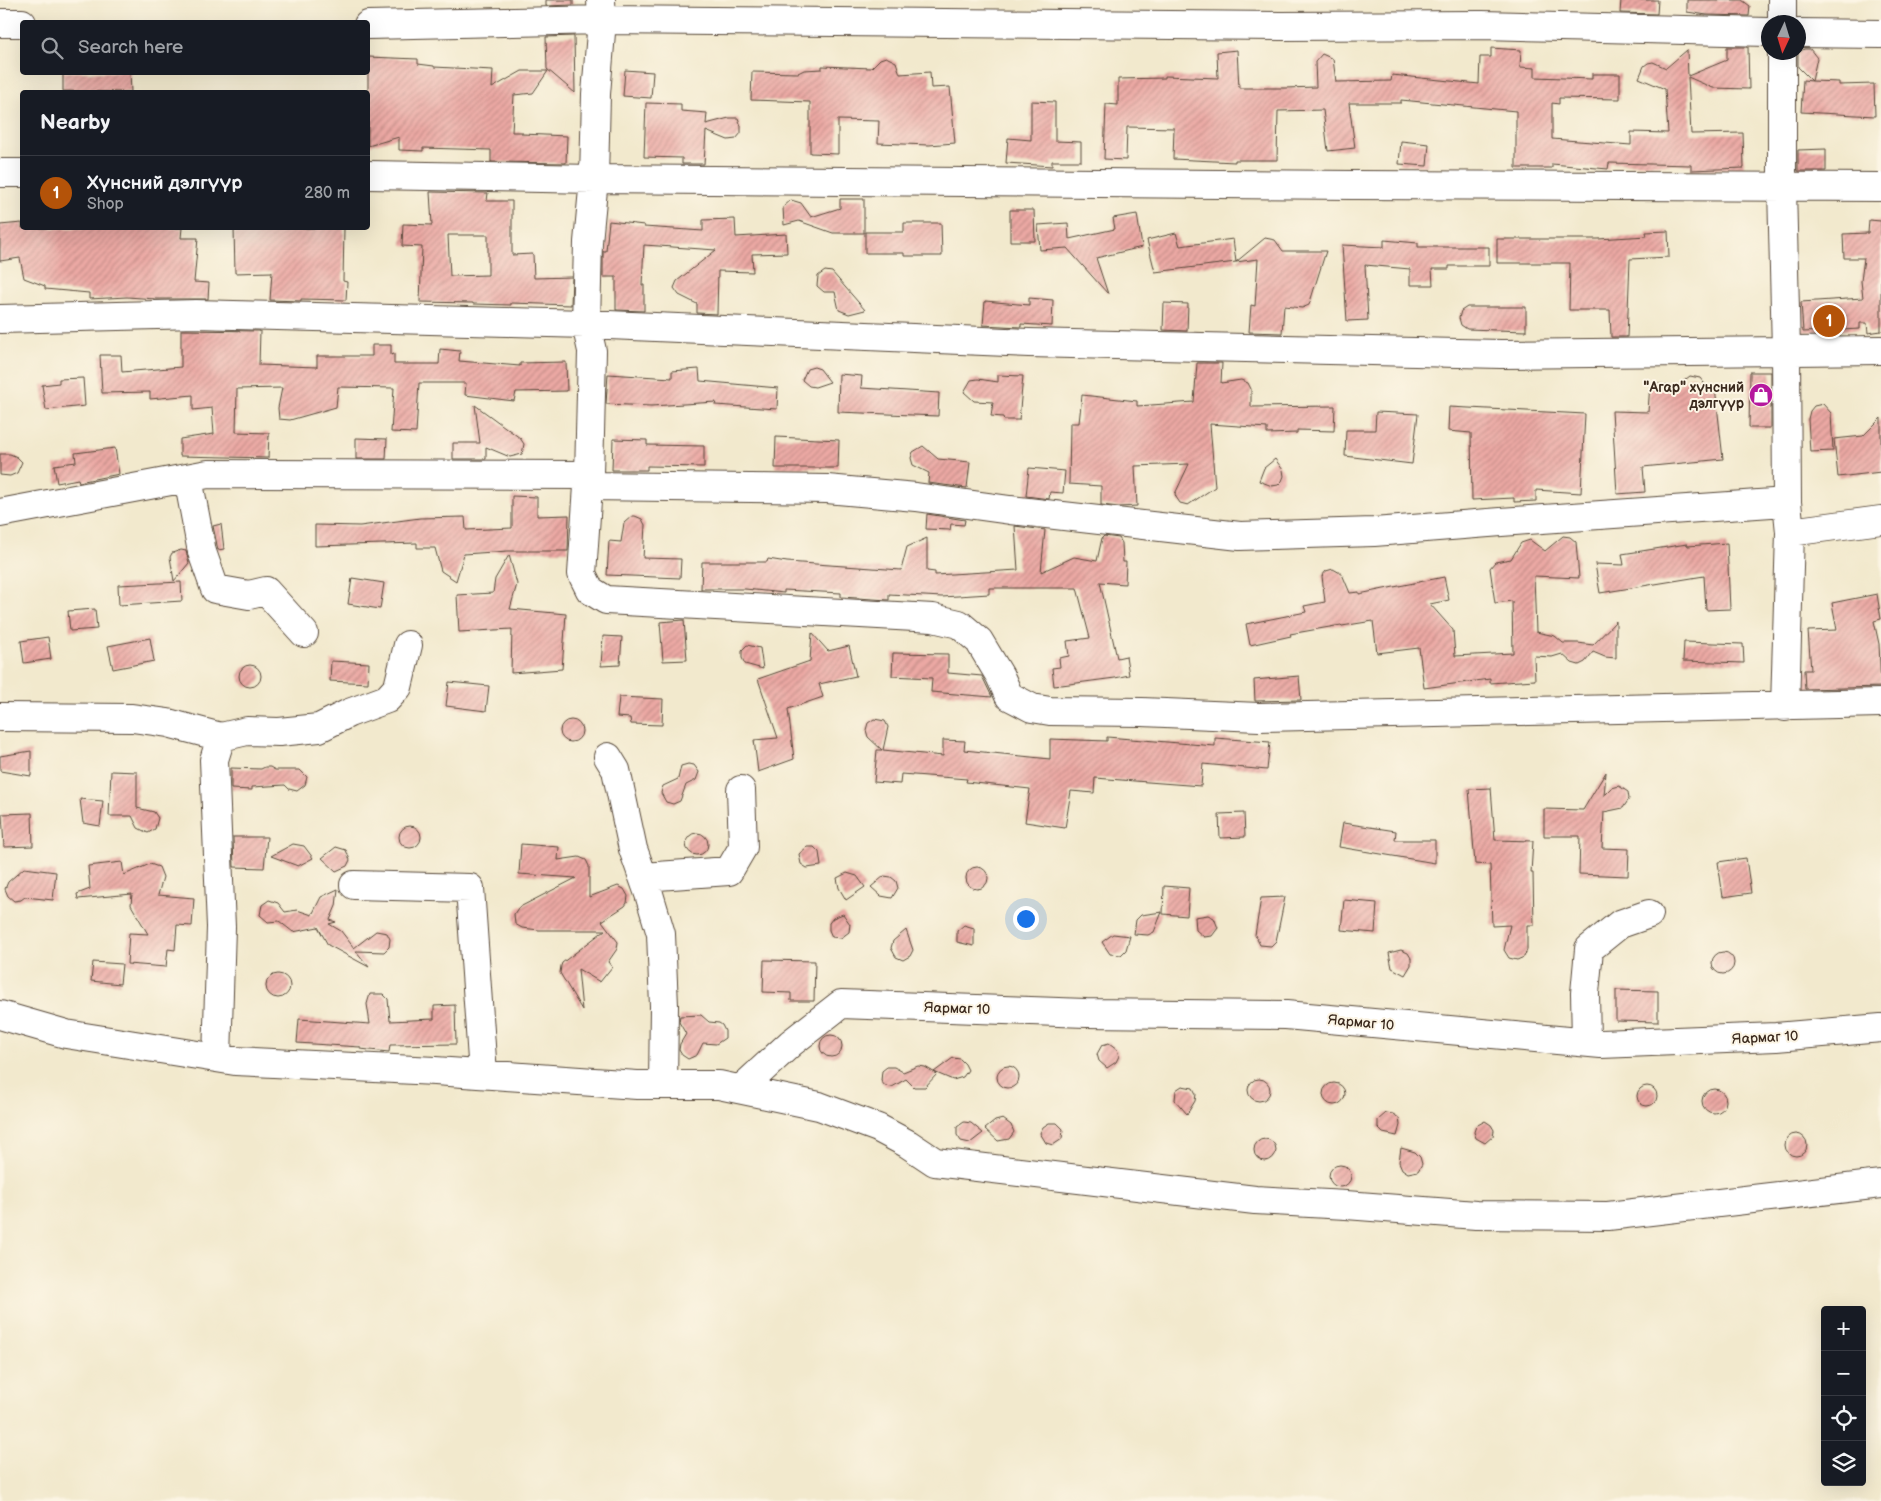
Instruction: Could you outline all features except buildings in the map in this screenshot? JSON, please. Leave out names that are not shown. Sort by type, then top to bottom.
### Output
[{"type":"street","points":[[1782,0],[1782,15]]},
{"type":"street","points":[[601,10],[596,94],[594,179],[588,242],[586,324],[592,351],[588,481],[582,574],[590,590],[606,600],[933,618],[959,624],[979,641],[1000,676],[1009,696],[1032,708],[1050,711],[1142,712],[1259,717],[1881,703]]},
{"type":"street","points":[[370,25],[601,10],[1280,26],[1482,24],[1761,32]]},
{"type":"street","points":[[0,23],[20,23]]},
{"type":"street","points":[[1806,33],[1881,34]]},
{"type":"street","points":[[1782,60],[1787,502],[1790,532],[1785,706]]},
{"type":"street","points":[[0,173],[20,173]]},
{"type":"street","points":[[370,174],[594,179],[1782,188],[1881,187]]},
{"type":"street","points":[[0,318],[196,314],[586,324],[1029,343],[1501,354],[1881,350]]},
{"type":"street","points":[[0,513],[208,474],[588,481],[827,489],[916,497],[1010,510],[1240,536],[1374,532],[1787,502]]},
{"type":"street","points":[[188,478],[202,552],[215,590],[249,595],[266,591],[304,633]]},
{"type":"street","points":[[1790,532],[1881,520]]},
{"type":"street","points":[[0,717],[132,718],[168,723],[221,737],[247,731],[278,732],[320,728],[349,713],[387,699],[398,687],[408,645]]},
{"type":"street","points":[[217,1058],[221,928],[214,760],[221,737]]},
{"type":"street","points":[[608,757],[616,770],[633,849],[661,934],[664,1006],[663,1085]]},
{"type":"street","points":[[643,877],[729,871],[744,847],[741,790]]},
{"type":"street","points":[[354,885],[470,888],[483,1074]]},
{"type":"street","points":[[1586,1042],[1585,993],[1589,949],[1620,924],[1649,914]]},
{"type":"street","name":"Яармаг 10","points":[[741,1089],[792,1043],[840,1004],[1086,1012],[1286,1015],[1610,1043],[1776,1037],[1881,1028]]},
{"type":"street","points":[[0,1014],[66,1034],[235,1061],[663,1085],[719,1085],[819,1106],[878,1128],[908,1144],[935,1162],[1254,1200],[1346,1204],[1476,1215],[1608,1216],[1881,1184]]},
{"type":"place","name":"Хүнсний дэлгүүр","points":[[1829,321]]},
{"type":"place","name":"\"Агар\" хүнсний дэлгүүр","points":[[1761,395]]}]
